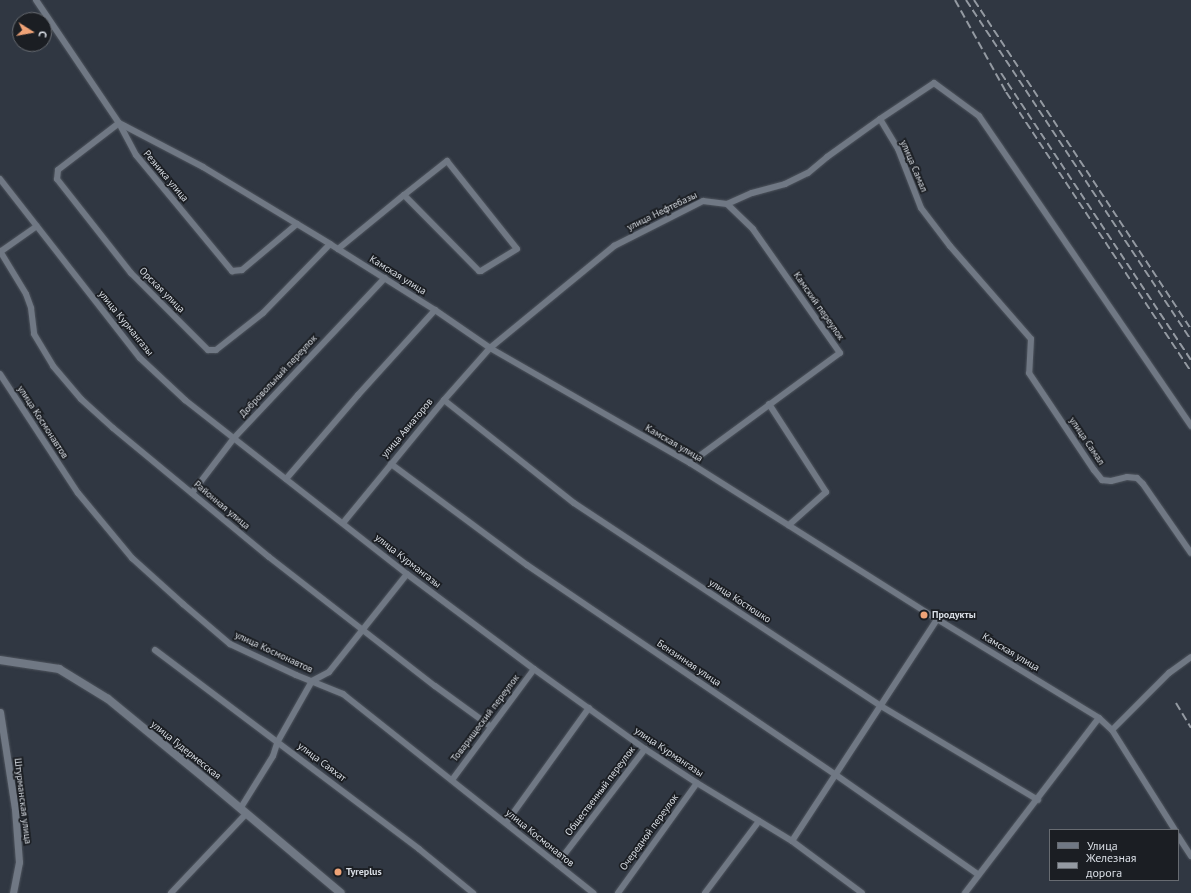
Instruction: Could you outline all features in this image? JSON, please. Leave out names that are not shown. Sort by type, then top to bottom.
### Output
[{"type":"main road","name":"улица Гудермесская","points":[[0,660],[59,669],[108,699],[341,893]]},
{"type":"street","name":"Резника улица","points":[[36,0],[119,123],[136,155],[232,271],[242,270],[297,224]]},
{"type":"street","points":[[727,204],[752,193],[786,184],[808,173],[827,157],[880,119],[934,84],[979,116],[1191,426]]},
{"type":"street","name":"улица Самал","points":[[880,119],[898,149],[922,208],[950,246],[1031,339],[1029,373],[1094,470],[1102,480],[1111,481],[1137,478],[1191,553]]},
{"type":"street","name":"Камская улица","points":[[119,123],[203,167],[330,244],[435,310],[490,348],[690,464],[937,619],[1099,718],[1112,730],[1173,829]]},
{"type":"street","name":"Орская улица","points":[[119,123],[58,170],[57,179],[131,273],[208,350],[216,350],[263,312],[330,244]]},
{"type":"street","points":[[338,249],[404,195],[447,161],[517,248],[479,271],[404,195]]},
{"type":"street","name":"улица Курмангазы","points":[[0,179],[140,358],[185,400],[407,574],[534,669],[697,783],[792,841],[862,893]]},
{"type":"street","name":"улица Нефтебазы","points":[[490,348],[614,246],[703,201],[727,204]]},
{"type":"street","name":"Камский переулок","points":[[690,464],[769,404],[840,353],[753,229],[727,204]]},
{"type":"street","points":[[0,252],[37,226]]},
{"type":"street","name":"Районная улица","points":[[0,252],[26,294],[31,308],[34,334],[53,366],[81,399],[269,557],[362,630],[490,726]]},
{"type":"street","name":"Добровольный переулок","points":[[192,493],[234,438],[385,278]]},
{"type":"street","points":[[286,479],[358,395],[435,310]]},
{"type":"street","name":"улица Авиаторов","points":[[343,524],[444,400],[490,348]]},
{"type":"street","name":"улица Космонавтов","points":[[0,374],[78,493],[132,558],[230,644],[344,694],[593,893]]},
{"type":"street","name":"улица Костюшко","points":[[444,400],[574,503],[880,706],[1038,800]]},
{"type":"street","points":[[769,404],[826,492],[789,525]]},
{"type":"street","name":"Бензинная улица","points":[[391,464],[527,565],[836,775],[979,875]]},
{"type":"street","points":[[171,893],[243,812],[273,756],[278,741],[312,681],[329,672],[407,574]]},
{"type":"street","points":[[792,841],[937,619]]},
{"type":"street","name":"улица Саяхат","points":[[155,650],[278,741],[419,849],[473,893]]},
{"type":"street","points":[[1112,730],[1169,673],[1191,657]]},
{"type":"street","name":"Товарищеский переулок","points":[[452,780],[490,726],[534,669]]},
{"type":"street","points":[[506,823],[589,708]]},
{"type":"street","name":"Штурманская улица","points":[[0,712],[15,809],[19,862],[13,893]]},
{"type":"street","points":[[965,893],[1038,800],[1099,718]]},
{"type":"street","name":"Общественный переулок","points":[[557,864],[645,748]]},
{"type":"street","name":"Очередной переулок","points":[[618,893],[697,783]]},
{"type":"street","points":[[706,893],[759,821]]},
{"type":"street","points":[[1179,838],[1191,856]]},
{"type":"railway","points":[[955,0],[1006,92],[1191,372]]},
{"type":"railway","points":[[966,0],[1191,340]]},
{"type":"railway","points":[[974,0],[1191,329]]},
{"type":"railway","points":[[1001,73],[1191,360]]},
{"type":"railway","points":[[1176,703],[1191,728]]},
{"type":"place","name":"Продукты","points":[[924,615]]},
{"type":"place","name":"Tyreplus","points":[[338,872]]}]
